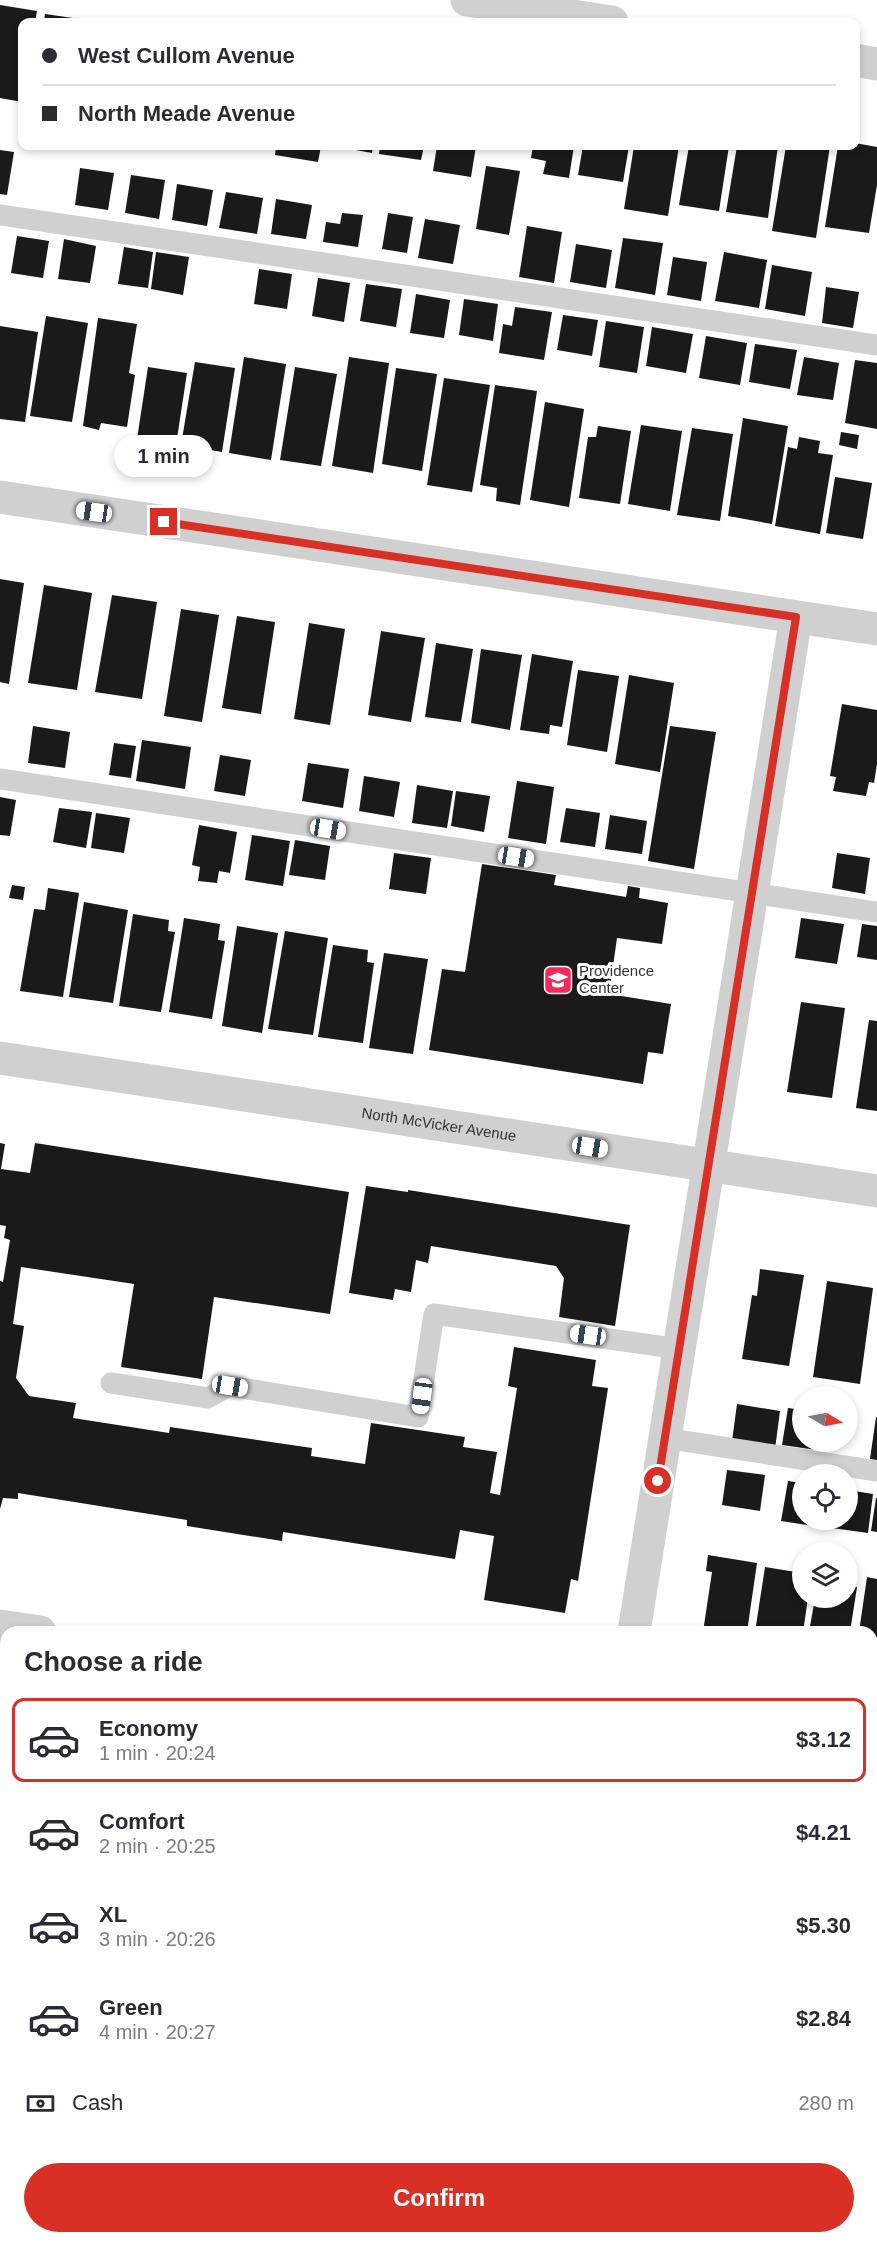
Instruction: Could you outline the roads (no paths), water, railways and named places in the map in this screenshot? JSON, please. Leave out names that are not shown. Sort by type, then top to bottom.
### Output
[{"type":"street","points":[[467,0],[586,18]]},
{"type":"street","points":[[860,61],[877,64]]},
{"type":"street","points":[[0,497],[877,629]]},
{"type":"street","points":[[635,1626],[796,617]]},
{"type":"street","name":"North McVicker Avenue","points":[[0,1058],[877,1191]]},
{"type":"lane","points":[[0,215],[877,345]]},
{"type":"lane","points":[[0,779],[877,912]]},
{"type":"lane","points":[[111,1383],[207,1398],[230,1386],[418,1417],[434,1314],[680,1349]]},
{"type":"lane","points":[[665,1438],[877,1471]]},
{"type":"place","name":"Providence Center","points":[[558,980]]}]
